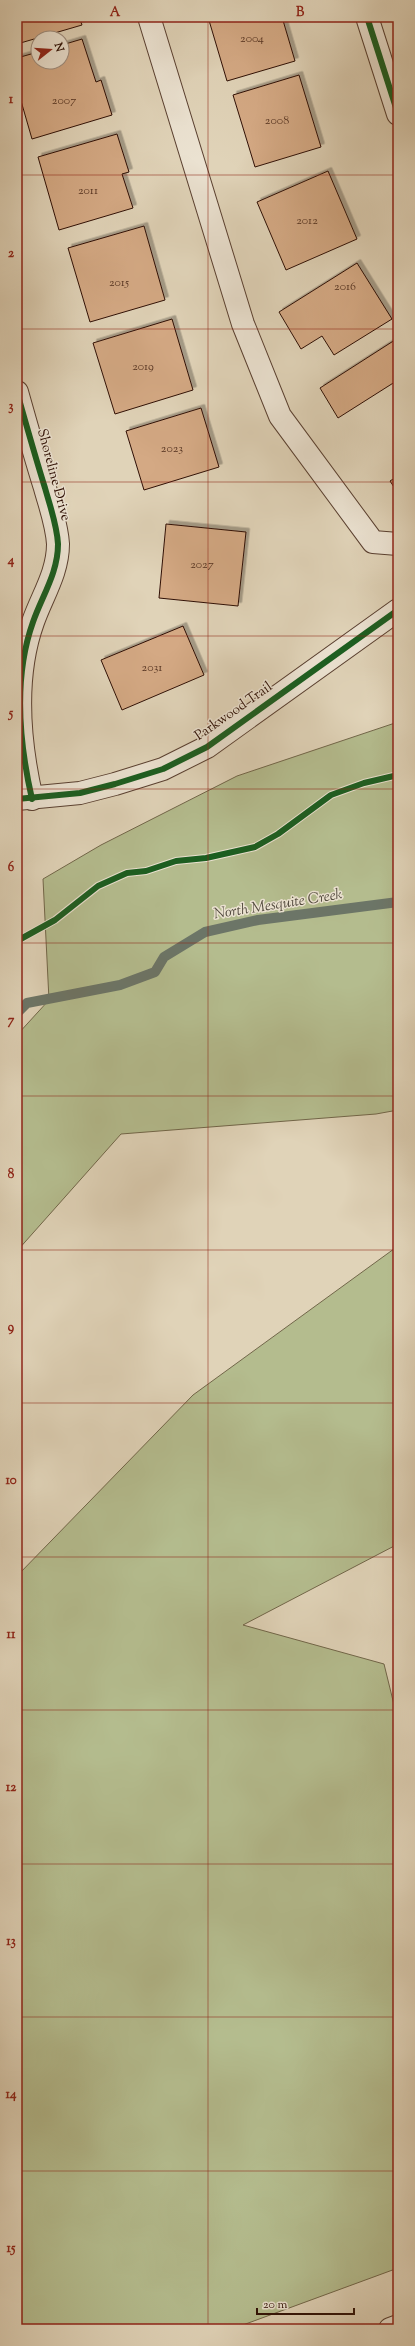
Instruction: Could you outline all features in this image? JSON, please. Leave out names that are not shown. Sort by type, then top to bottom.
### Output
[{"type":"street","points":[[149,17],[242,324],[280,416],[373,542],[398,544]]},
{"type":"street","points":[[367,17],[398,114]]},
{"type":"street","name":"Shoreline Drive","points":[[19,403],[54,520],[58,544],[55,565],[47,590],[33,622],[22,661],[21,729],[24,799]]},
{"type":"street","name":"Parkwood Trail","points":[[24,799],[80,793],[115,784],[163,769],[207,747],[398,610]]},
{"type":"street","points":[[390,2329],[398,2326]]},
{"type":"green space","points":[[398,722],[398,1110],[376,1114],[121,1134],[17,1251],[17,1035],[49,1000],[43,879],[101,845],[237,776]]},
{"type":"green space","points":[[398,1246],[398,1544],[243,1625],[384,1664],[398,1721],[398,2268],[232,2329],[17,2329],[17,1576],[193,1395]]},
{"type":"building","points":[[17,17],[79,17],[82,25],[65,30],[30,30],[30,40],[17,44]]},
{"type":"building","points":[[208,17],[282,17],[295,61],[227,81]]},
{"type":"building","points":[[82,39],[96,82],[101,80],[112,115],[32,139],[17,87],[17,58],[30,54],[30,70],[70,70],[70,43]]},
{"type":"building","points":[[299,75],[321,147],[255,167],[233,95]]},
{"type":"building","points":[[117,134],[129,172],[122,174],[133,208],[59,230],[38,157]]},
{"type":"building","points":[[328,171],[357,239],[286,270],[257,202]]},
{"type":"building","points":[[144,226],[165,300],[90,322],[68,248]]},
{"type":"building","points":[[357,263],[392,319],[334,355],[322,336],[301,349],[279,312]]},
{"type":"building","points":[[172,319],[193,390],[115,414],[93,343]]},
{"type":"building","points":[[398,338],[398,380],[338,418],[320,388]]},
{"type":"building","points":[[201,408],[219,467],[144,490],[126,431]]},
{"type":"building","points":[[398,476],[398,493],[390,481]]},
{"type":"building","points":[[166,524],[246,532],[238,606],[159,598]]},
{"type":"building","points":[[183,626],[204,675],[122,710],[101,660]]},
{"type":"waterway","name":"North Mesquite Creek","points":[[17,1013],[27,1003],[120,985],[155,972],[164,957],[205,932],[258,920],[398,902]]},
{"type":"cycle path","points":[[367,17],[398,114]]},
{"type":"cycle path","points":[[17,392],[53,516],[58,544],[52,575],[33,622],[27,643],[20,688],[21,733],[27,777],[32,799]]},
{"type":"cycle path","points":[[17,799],[80,793],[163,769],[207,747],[398,610]]},
{"type":"cycle path","points":[[17,941],[55,920],[98,886],[127,873],[146,871],[176,861],[206,858],[255,847],[278,834],[331,795],[364,783],[398,775]]}]
